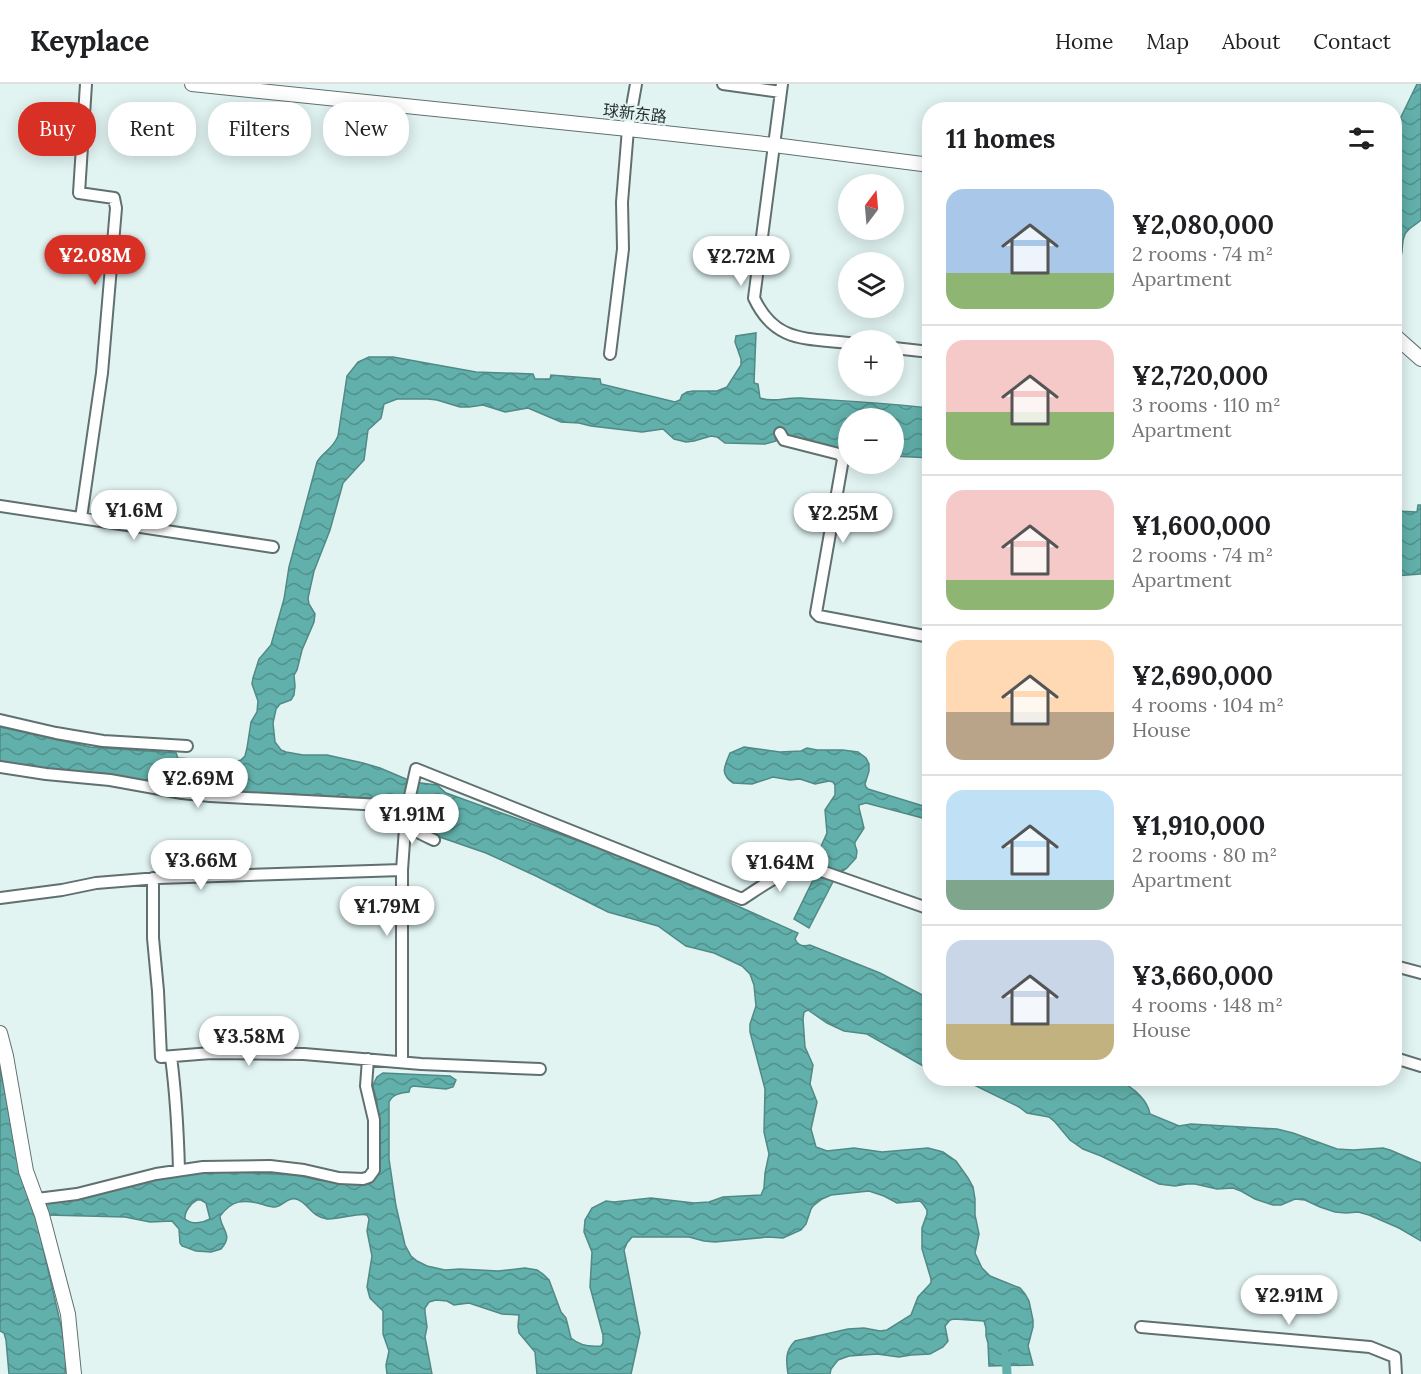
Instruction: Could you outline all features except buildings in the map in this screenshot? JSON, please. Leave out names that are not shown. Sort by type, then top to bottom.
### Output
[{"type":"street","points":[[81,518],[102,373],[116,208],[114,198],[79,193],[86,84]]},
{"type":"street","name":"球新东路","points":[[192,84],[281,88],[922,164]]},
{"type":"street","points":[[610,354],[623,249],[622,202],[628,129],[636,84]]},
{"type":"street","points":[[723,84],[781,88],[754,298],[763,315],[782,331],[804,338],[838,342]]},
{"type":"street","points":[[1402,342],[1421,359]]},
{"type":"street","points":[[904,349],[922,351]]},
{"type":"street","points":[[780,433],[784,440],[839,454],[843,459],[816,613],[819,616],[922,636]]},
{"type":"street","points":[[0,506],[273,547]]},
{"type":"street","points":[[0,720],[103,741],[187,747]]},
{"type":"street","points":[[0,767],[110,780],[191,794],[382,805],[406,819],[419,833],[434,840]]},
{"type":"street","points":[[402,1062],[402,870],[406,819],[416,769],[742,899],[766,884],[803,867],[816,869],[922,906]]},
{"type":"street","points":[[0,898],[96,883],[153,878],[402,870]]},
{"type":"street","points":[[153,878],[153,938],[161,1057],[211,1053],[304,1054],[421,1064],[540,1069]]},
{"type":"street","points":[[1402,968],[1421,973]]},
{"type":"street","points":[[0,1033],[2,1056],[26,1171],[37,1199],[68,1314],[74,1374]]},
{"type":"street","points":[[171,1057],[178,1119],[179,1170]]},
{"type":"street","points":[[37,1199],[85,1193],[136,1178],[202,1167],[270,1166],[304,1170],[339,1178],[369,1177],[374,1170],[374,1120],[366,1086],[368,1059]]},
{"type":"street","points":[[1402,1060],[1421,1066]]},
{"type":"street","points":[[1141,1327],[1370,1347],[1395,1357],[1396,1374]]},
{"type":"water","points":[[1417,84],[1421,84],[1421,220],[1405,234],[1402,253],[1402,115]]},
{"type":"water","points":[[756,333],[754,383],[758,384],[760,398],[770,400],[801,398],[922,407],[922,458],[904,457],[904,408],[838,408],[838,449],[797,439],[781,431],[775,435],[776,441],[765,444],[725,443],[711,436],[686,442],[674,439],[663,429],[642,432],[561,422],[528,408],[505,412],[483,405],[460,407],[428,399],[397,399],[384,404],[381,418],[368,430],[364,460],[343,483],[330,530],[314,571],[308,598],[315,614],[314,622],[294,675],[294,695],[291,700],[280,704],[276,709],[273,723],[275,742],[281,750],[286,752],[327,755],[380,768],[413,782],[437,785],[446,793],[604,850],[798,933],[795,939],[799,945],[810,945],[880,973],[922,995],[922,1065],[867,1034],[844,1031],[808,1010],[804,1012],[805,1047],[813,1065],[810,1084],[817,1102],[811,1129],[816,1147],[827,1151],[854,1148],[882,1152],[928,1148],[943,1152],[956,1161],[973,1187],[979,1234],[975,1253],[982,1268],[990,1276],[1020,1288],[1029,1301],[1033,1327],[1028,1346],[1033,1365],[989,1366],[984,1321],[954,1319],[945,1326],[948,1341],[943,1347],[930,1354],[899,1357],[877,1354],[849,1356],[838,1360],[830,1374],[788,1374],[787,1356],[789,1348],[795,1341],[848,1329],[887,1330],[911,1315],[918,1297],[931,1283],[922,1249],[922,1228],[927,1214],[923,1204],[920,1201],[897,1203],[869,1191],[831,1195],[822,1199],[813,1206],[801,1230],[783,1238],[768,1237],[715,1242],[689,1237],[632,1237],[624,1250],[640,1333],[631,1374],[537,1374],[535,1352],[519,1333],[519,1315],[502,1314],[469,1303],[454,1305],[447,1301],[436,1300],[429,1302],[425,1308],[427,1327],[425,1337],[432,1374],[387,1374],[389,1351],[383,1334],[383,1311],[370,1298],[367,1287],[372,1256],[367,1231],[369,1219],[367,1215],[322,1218],[296,1199],[290,1199],[275,1207],[238,1202],[220,1216],[227,1236],[225,1244],[221,1249],[211,1252],[196,1251],[182,1246],[179,1229],[172,1221],[150,1222],[125,1217],[47,1215],[44,1203],[90,1197],[169,1175],[216,1171],[296,1175],[318,1180],[367,1183],[376,1169],[377,1101],[373,1087],[377,1077],[383,1073],[450,1076],[456,1080],[453,1087],[446,1089],[413,1086],[409,1092],[397,1094],[389,1102],[389,1159],[396,1206],[405,1245],[411,1256],[427,1266],[445,1270],[498,1271],[525,1268],[537,1270],[549,1280],[561,1312],[566,1318],[571,1338],[581,1344],[601,1346],[603,1335],[590,1287],[592,1252],[584,1232],[585,1220],[592,1208],[606,1201],[651,1198],[694,1203],[709,1202],[723,1197],[761,1195],[769,1154],[764,1132],[765,1089],[750,1032],[756,1006],[754,985],[750,974],[742,966],[714,953],[686,946],[658,926],[608,912],[486,853],[431,834],[410,819],[403,807],[392,800],[159,785],[110,774],[66,772],[0,762],[0,727],[90,747],[176,753],[178,758],[235,762],[245,756],[251,722],[257,712],[258,701],[252,684],[253,678],[259,659],[271,645],[317,462],[338,436],[347,376],[358,362],[369,357],[393,357],[476,372],[533,374],[535,379],[550,379],[551,375],[600,379],[601,384],[675,402],[687,392],[717,391],[727,387],[741,365],[735,342],[736,336]],"holes":[[[197,1200],[206,1203],[210,1219],[198,1223],[185,1219],[190,1205]]]},
{"type":"water","points":[[1418,505],[1421,505],[1421,574],[1402,575],[1402,511],[1417,512]]},
{"type":"water","points":[[744,747],[780,752],[801,751],[807,748],[858,752],[866,758],[869,764],[866,787],[922,806],[922,818],[866,803],[859,805],[864,828],[855,842],[856,858],[836,876],[809,928],[794,919],[813,880],[818,853],[827,833],[825,810],[835,795],[835,785],[829,781],[815,784],[800,779],[773,777],[752,784],[733,783],[725,773],[730,753]]},
{"type":"water","points":[[0,1068],[15,1140],[37,1209],[42,1243],[63,1335],[66,1356],[65,1374],[9,1374],[6,1340],[4,1333],[0,1331]]},
{"type":"water","points":[[976,1086],[1128,1086],[1142,1098],[1150,1114],[1179,1126],[1191,1124],[1277,1129],[1337,1149],[1383,1148],[1390,1150],[1421,1163],[1421,1241],[1369,1215],[1358,1212],[1335,1212],[1305,1200],[1295,1199],[1281,1205],[1273,1205],[1233,1188],[1217,1189],[1195,1184],[1175,1186],[1159,1184],[1083,1149],[1070,1140],[1049,1117],[1027,1113]]},
{"type":"waterway","points":[[1006,1355],[1007,1374]]}]
